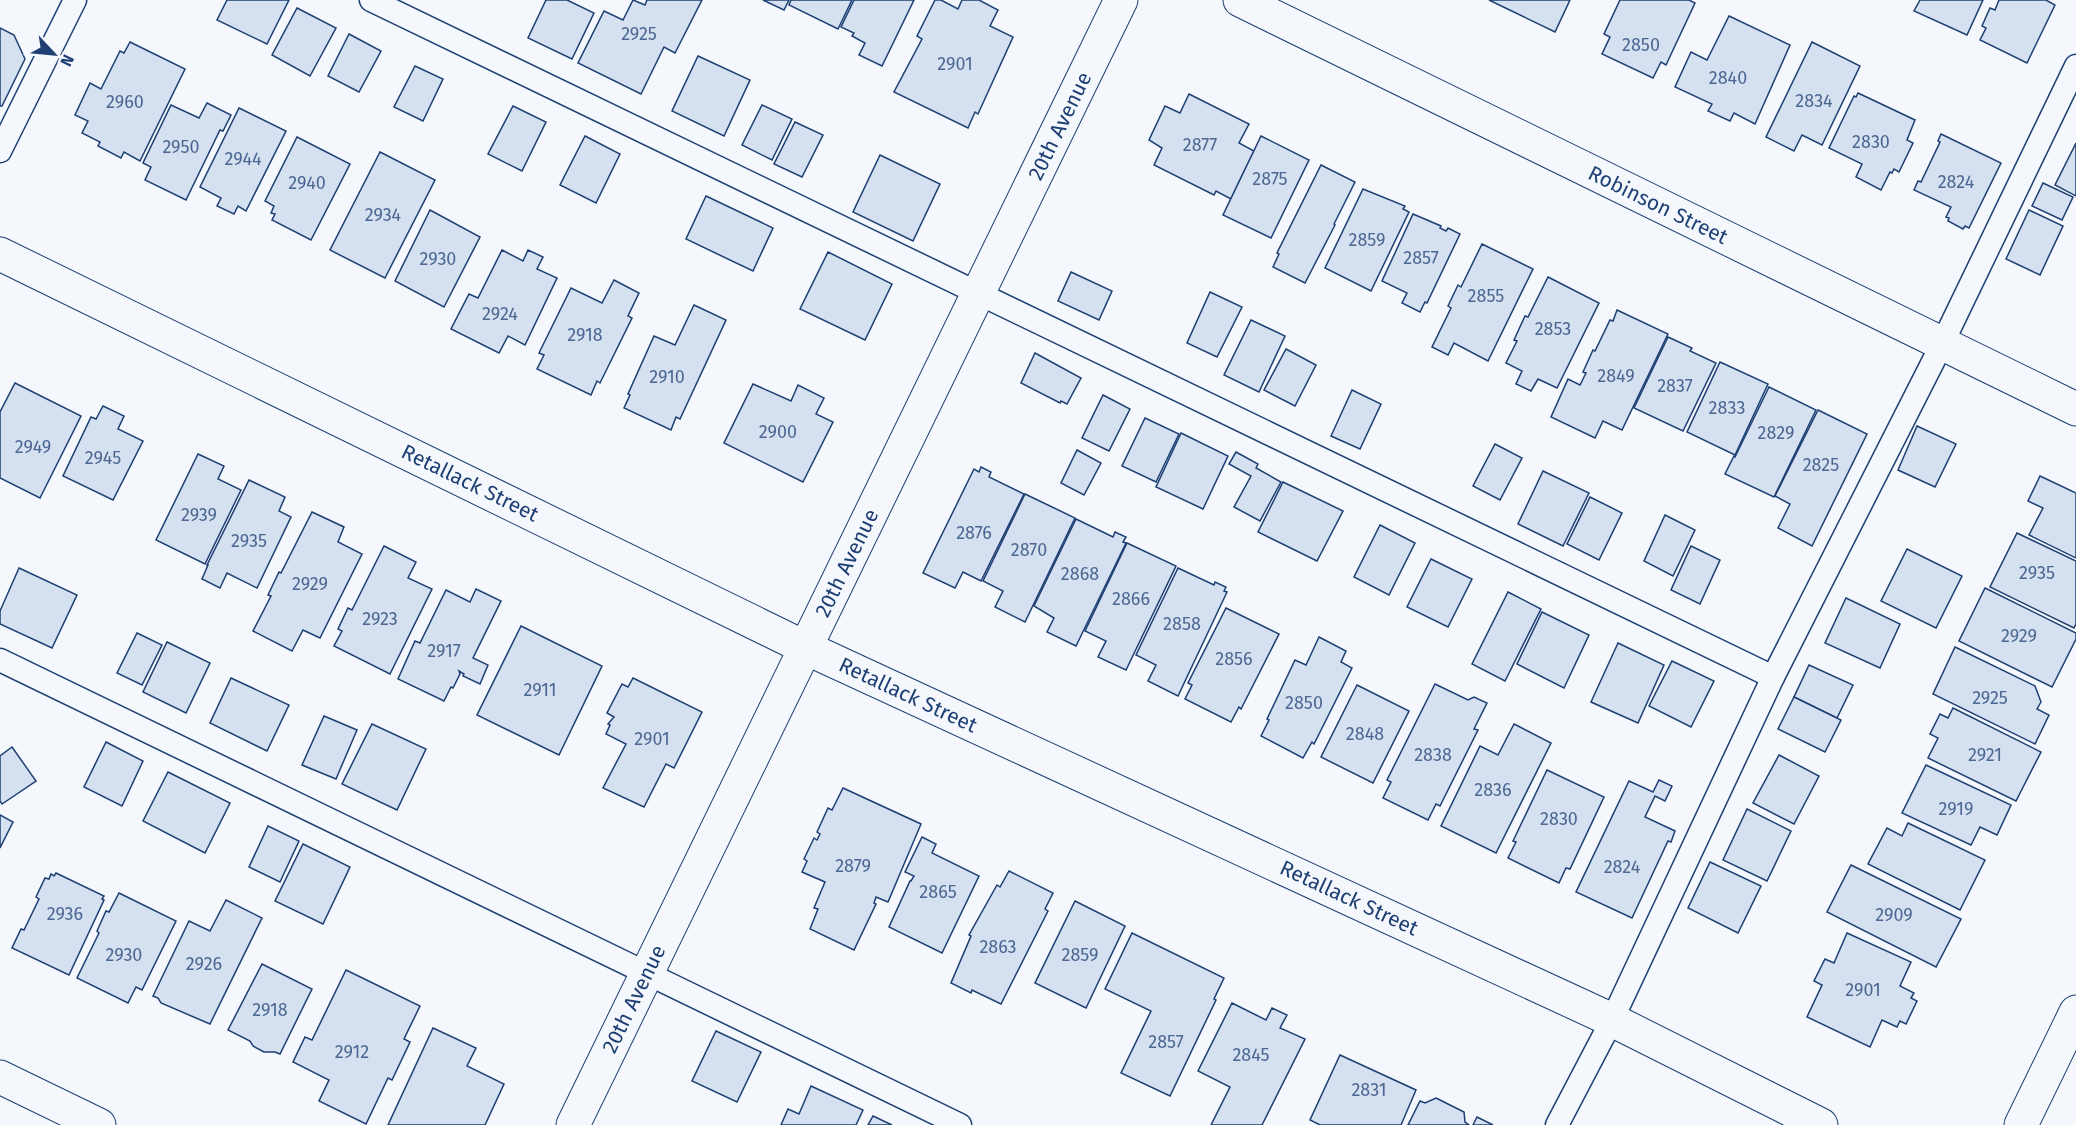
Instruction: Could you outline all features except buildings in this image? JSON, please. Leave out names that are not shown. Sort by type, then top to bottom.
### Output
[{"type":"street","name":"20th Avenue","points":[[573,1125],[1121,0]]},
{"type":"street","name":"Robinson Street","points":[[1240,0],[2076,409]]},
{"type":"street","name":"Retallack Street","points":[[0,254],[806,648],[1612,1020],[1821,1125]]},
{"type":"street","points":[[2021,1125],[2076,1012]]},
{"type":"street","points":[[0,1077],[99,1125]]},
{"type":"lane","points":[[0,151],[75,0]]},
{"type":"lane","points":[[371,0],[1773,677]]},
{"type":"lane","points":[[1557,1125],[1612,1020],[1773,677],[1942,344],[2076,66]]},
{"type":"lane","points":[[0,660],[960,1125]]}]
